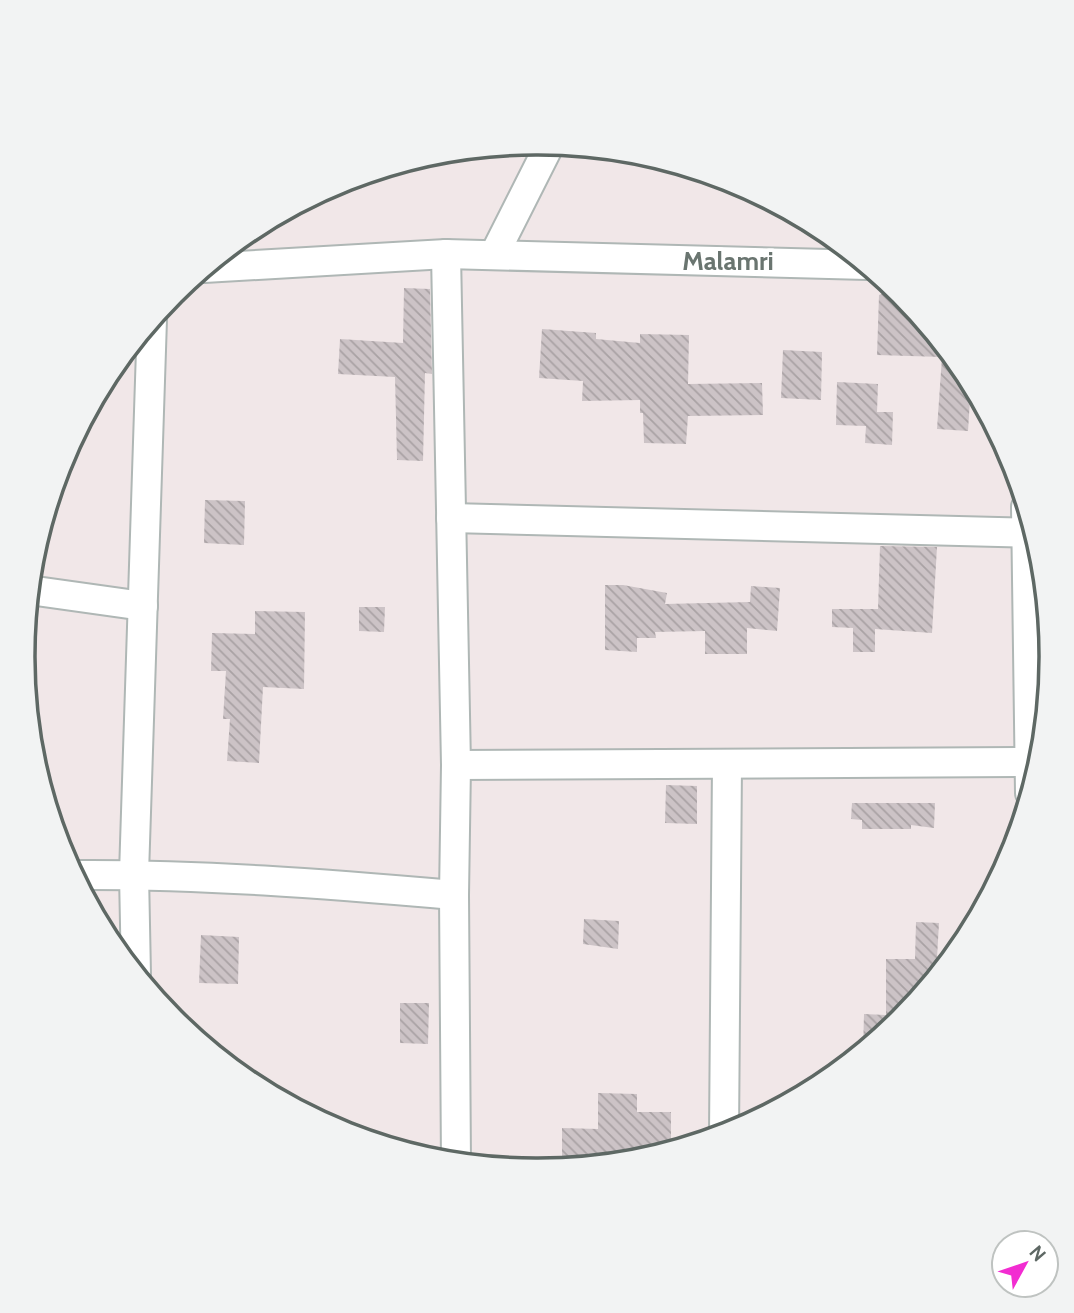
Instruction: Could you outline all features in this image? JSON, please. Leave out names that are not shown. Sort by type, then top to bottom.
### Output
[{"type":"street","points":[[494,255],[544,155]]},
{"type":"street","points":[[446,254],[456,765],[456,1152]]},
{"type":"street","points":[[220,267],[446,254],[851,265]]},
{"type":"street","points":[[136,957],[134,874],[151,336]]},
{"type":"street","points":[[451,518],[1021,525]]},
{"type":"street","points":[[1030,564],[1034,727]]},
{"type":"street","points":[[39,591],[143,606]]},
{"type":"street","points":[[456,765],[1027,762]]},
{"type":"street","points":[[724,1122],[727,764]]},
{"type":"street","points":[[85,875],[134,874],[314,883],[454,895]]},
{"type":"building","points":[[404,288],[430,289],[432,374],[425,373],[423,461],[397,460],[395,377],[338,374],[340,339],[403,343]]},
{"type":"building","points":[[883,293],[892,302],[939,357],[877,355],[879,295]]},
{"type":"building","points":[[542,329],[596,333],[596,339],[640,343],[640,334],[689,335],[688,384],[762,383],[763,415],[688,416],[686,444],[644,443],[640,400],[582,401],[583,381],[539,378]]},
{"type":"building","points":[[783,350],[822,352],[821,400],[781,398]]},
{"type":"building","points":[[942,361],[970,403],[968,431],[937,429]]},
{"type":"building","points":[[837,382],[878,384],[877,412],[893,412],[892,445],[865,443],[866,426],[836,425]]},
{"type":"building","points":[[205,500],[245,501],[244,545],[204,543]]},
{"type":"building","points":[[880,546],[937,547],[932,633],[875,629],[875,652],[853,652],[853,628],[832,627],[832,609],[878,609]]},
{"type":"building","points":[[605,585],[623,585],[667,593],[665,604],[750,602],[751,586],[780,588],[777,631],[747,628],[747,654],[705,654],[705,631],[655,632],[656,638],[637,638],[637,652],[605,650]]},
{"type":"building","points":[[359,607],[385,607],[384,632],[359,631]]},
{"type":"building","points":[[255,611],[305,612],[304,689],[263,687],[259,763],[227,761],[230,719],[223,719],[226,671],[211,671],[212,633],[255,634]]},
{"type":"building","points":[[666,785],[697,786],[697,824],[665,823]]},
{"type":"building","points":[[852,803],[935,803],[934,828],[911,825],[911,829],[862,829],[862,820],[851,819]]},
{"type":"building","points":[[584,919],[619,921],[618,949],[583,944]]},
{"type":"building","points":[[916,922],[939,923],[938,958],[892,1011],[863,1038],[864,1014],[886,1015],[886,959],[915,959]]},
{"type":"building","points":[[201,935],[239,937],[238,984],[199,983]]},
{"type":"building","points":[[400,1003],[429,1003],[428,1044],[400,1043]]},
{"type":"building","points":[[598,1093],[637,1094],[637,1112],[671,1112],[671,1140],[635,1149],[562,1157],[562,1128],[598,1129]]},
{"type":"district","name":"Malamri","points":[[728,261]]}]
